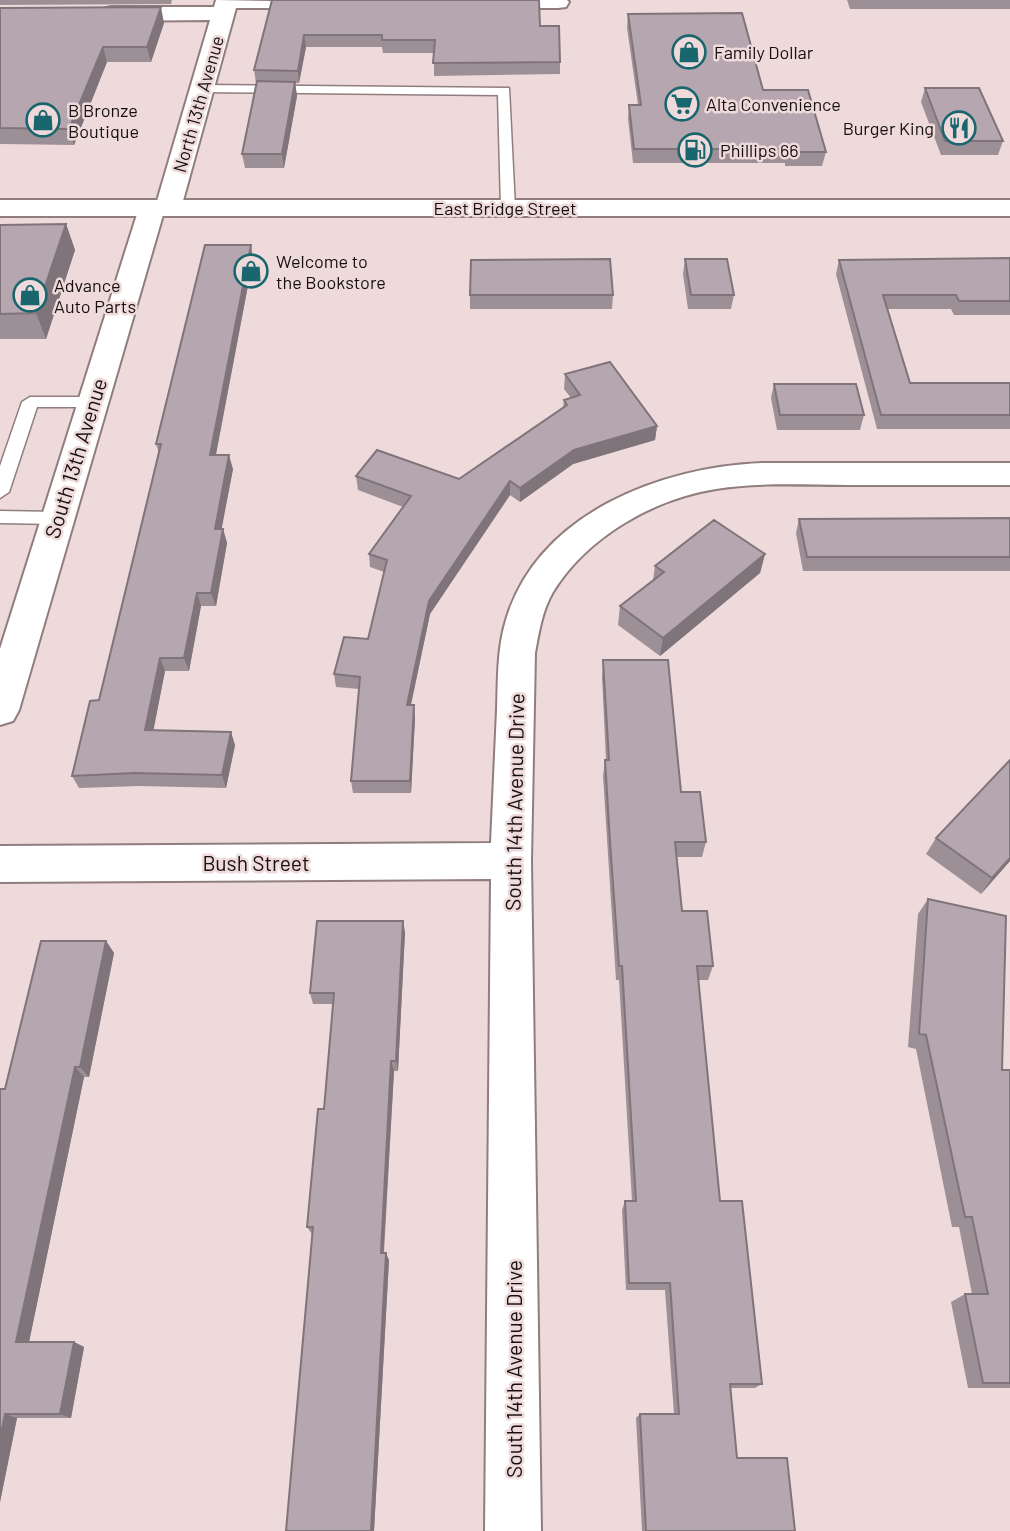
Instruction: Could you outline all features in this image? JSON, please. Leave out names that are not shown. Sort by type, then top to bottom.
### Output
[{"type":"street","points":[[84,14],[226,5],[337,2]]},
{"type":"street","points":[[461,2],[558,2]]},
{"type":"street","name":"North 13th Avenue","points":[[160,208],[202,89],[226,5]]},
{"type":"street","name":"East Bridge Street","points":[[0,208],[1010,208]]},
{"type":"street","name":"South 13th Avenue","points":[[0,710],[92,402],[160,208]]},
{"type":"street","name":"South 14th Avenue Drive","points":[[513,1531],[511,861],[518,628],[528,602],[549,569],[586,533],[615,513],[646,497],[703,480],[734,476],[803,474],[1010,474]]},
{"type":"street","name":"Bush Street","points":[[0,864],[511,861]]},
{"type":"lane","points":[[202,89],[504,91],[508,208]]},
{"type":"lane","points":[[0,492],[30,402],[92,402]]},
{"type":"lane","points":[[0,517],[57,517]]},
{"type":"building","points":[[272,0],[539,0],[540,26],[559,26],[560,62],[433,63],[435,40],[382,40],[382,35],[304,35],[298,71],[254,70]]},
{"type":"building","points":[[161,7],[147,47],[103,47],[69,129],[0,128],[0,8]]},
{"type":"building","points":[[742,13],[763,90],[808,90],[826,152],[788,152],[787,149],[634,149],[629,105],[641,105],[628,14]]},
{"type":"building","points":[[257,81],[295,82],[282,154],[242,154]]},
{"type":"building","name":"Burger King","points":[[925,88],[979,88],[1003,141],[945,141]]},
{"type":"building","points":[[66,224],[36,313],[0,314],[0,225]]},
{"type":"building","points":[[205,245],[251,245],[210,455],[229,455],[215,529],[223,529],[211,593],[197,593],[184,658],[160,658],[145,730],[231,732],[222,775],[134,773],[72,776],[90,701],[99,700],[161,444],[156,444]]},
{"type":"building","points":[[1010,258],[1010,301],[959,301],[956,295],[883,295],[910,383],[1010,383],[1010,415],[881,415],[839,260]]},
{"type":"building","points":[[610,259],[613,295],[470,295],[471,260]]},
{"type":"building","points":[[685,259],[727,259],[734,295],[691,295]]},
{"type":"building","points":[[610,362],[657,426],[574,450],[520,488],[510,481],[429,601],[407,705],[414,705],[410,781],[351,781],[360,677],[334,674],[344,637],[368,639],[387,560],[369,554],[411,496],[356,476],[377,450],[459,479],[567,405],[564,400],[580,395],[565,374]]},
{"type":"building","points":[[774,384],[856,384],[864,415],[780,415]]},
{"type":"building","points":[[1010,518],[1010,557],[807,557],[799,519]]},
{"type":"building","points":[[714,520],[765,554],[663,638],[620,606],[664,572],[655,566]]},
{"type":"building","points":[[603,660],[668,660],[681,792],[700,792],[706,842],[675,842],[682,911],[707,911],[713,966],[697,966],[720,1201],[742,1201],[762,1384],[730,1384],[737,1458],[787,1458],[795,1531],[646,1531],[640,1414],[679,1414],[670,1283],[629,1283],[625,1201],[636,1201],[622,966],[619,966],[610,842],[605,760],[609,760]]},
{"type":"building","points":[[1010,760],[1010,858],[992,878],[936,838]]},
{"type":"building","points":[[928,899],[1006,916],[1002,1070],[1010,1070],[1010,1383],[983,1383],[965,1294],[988,1294],[972,1217],[965,1217],[926,1035],[919,1034]]},
{"type":"building","points":[[317,921],[403,921],[396,1061],[391,1061],[381,1253],[386,1253],[371,1531],[286,1531],[313,1227],[307,1227],[318,1109],[324,1109],[334,993],[310,993]]},
{"type":"building","points":[[41,941],[106,941],[80,1067],[75,1067],[16,1342],[74,1342],[60,1414],[5,1414],[0,1439],[0,1089],[5,1089]]},
{"type":"place","name":"Family Dollar","points":[[689,52]]},
{"type":"place","name":"Alta Convenience","points":[[682,104]]},
{"type":"place","name":"B Bronze Boutique","points":[[43,120]]},
{"type":"place","name":"Burger King","points":[[959,128]]},
{"type":"place","name":"Phillips 66","points":[[695,150]]},
{"type":"place","name":"Welcome to the Bookstore","points":[[251,271]]},
{"type":"place","name":"Advance Auto Parts","points":[[30,295]]}]
